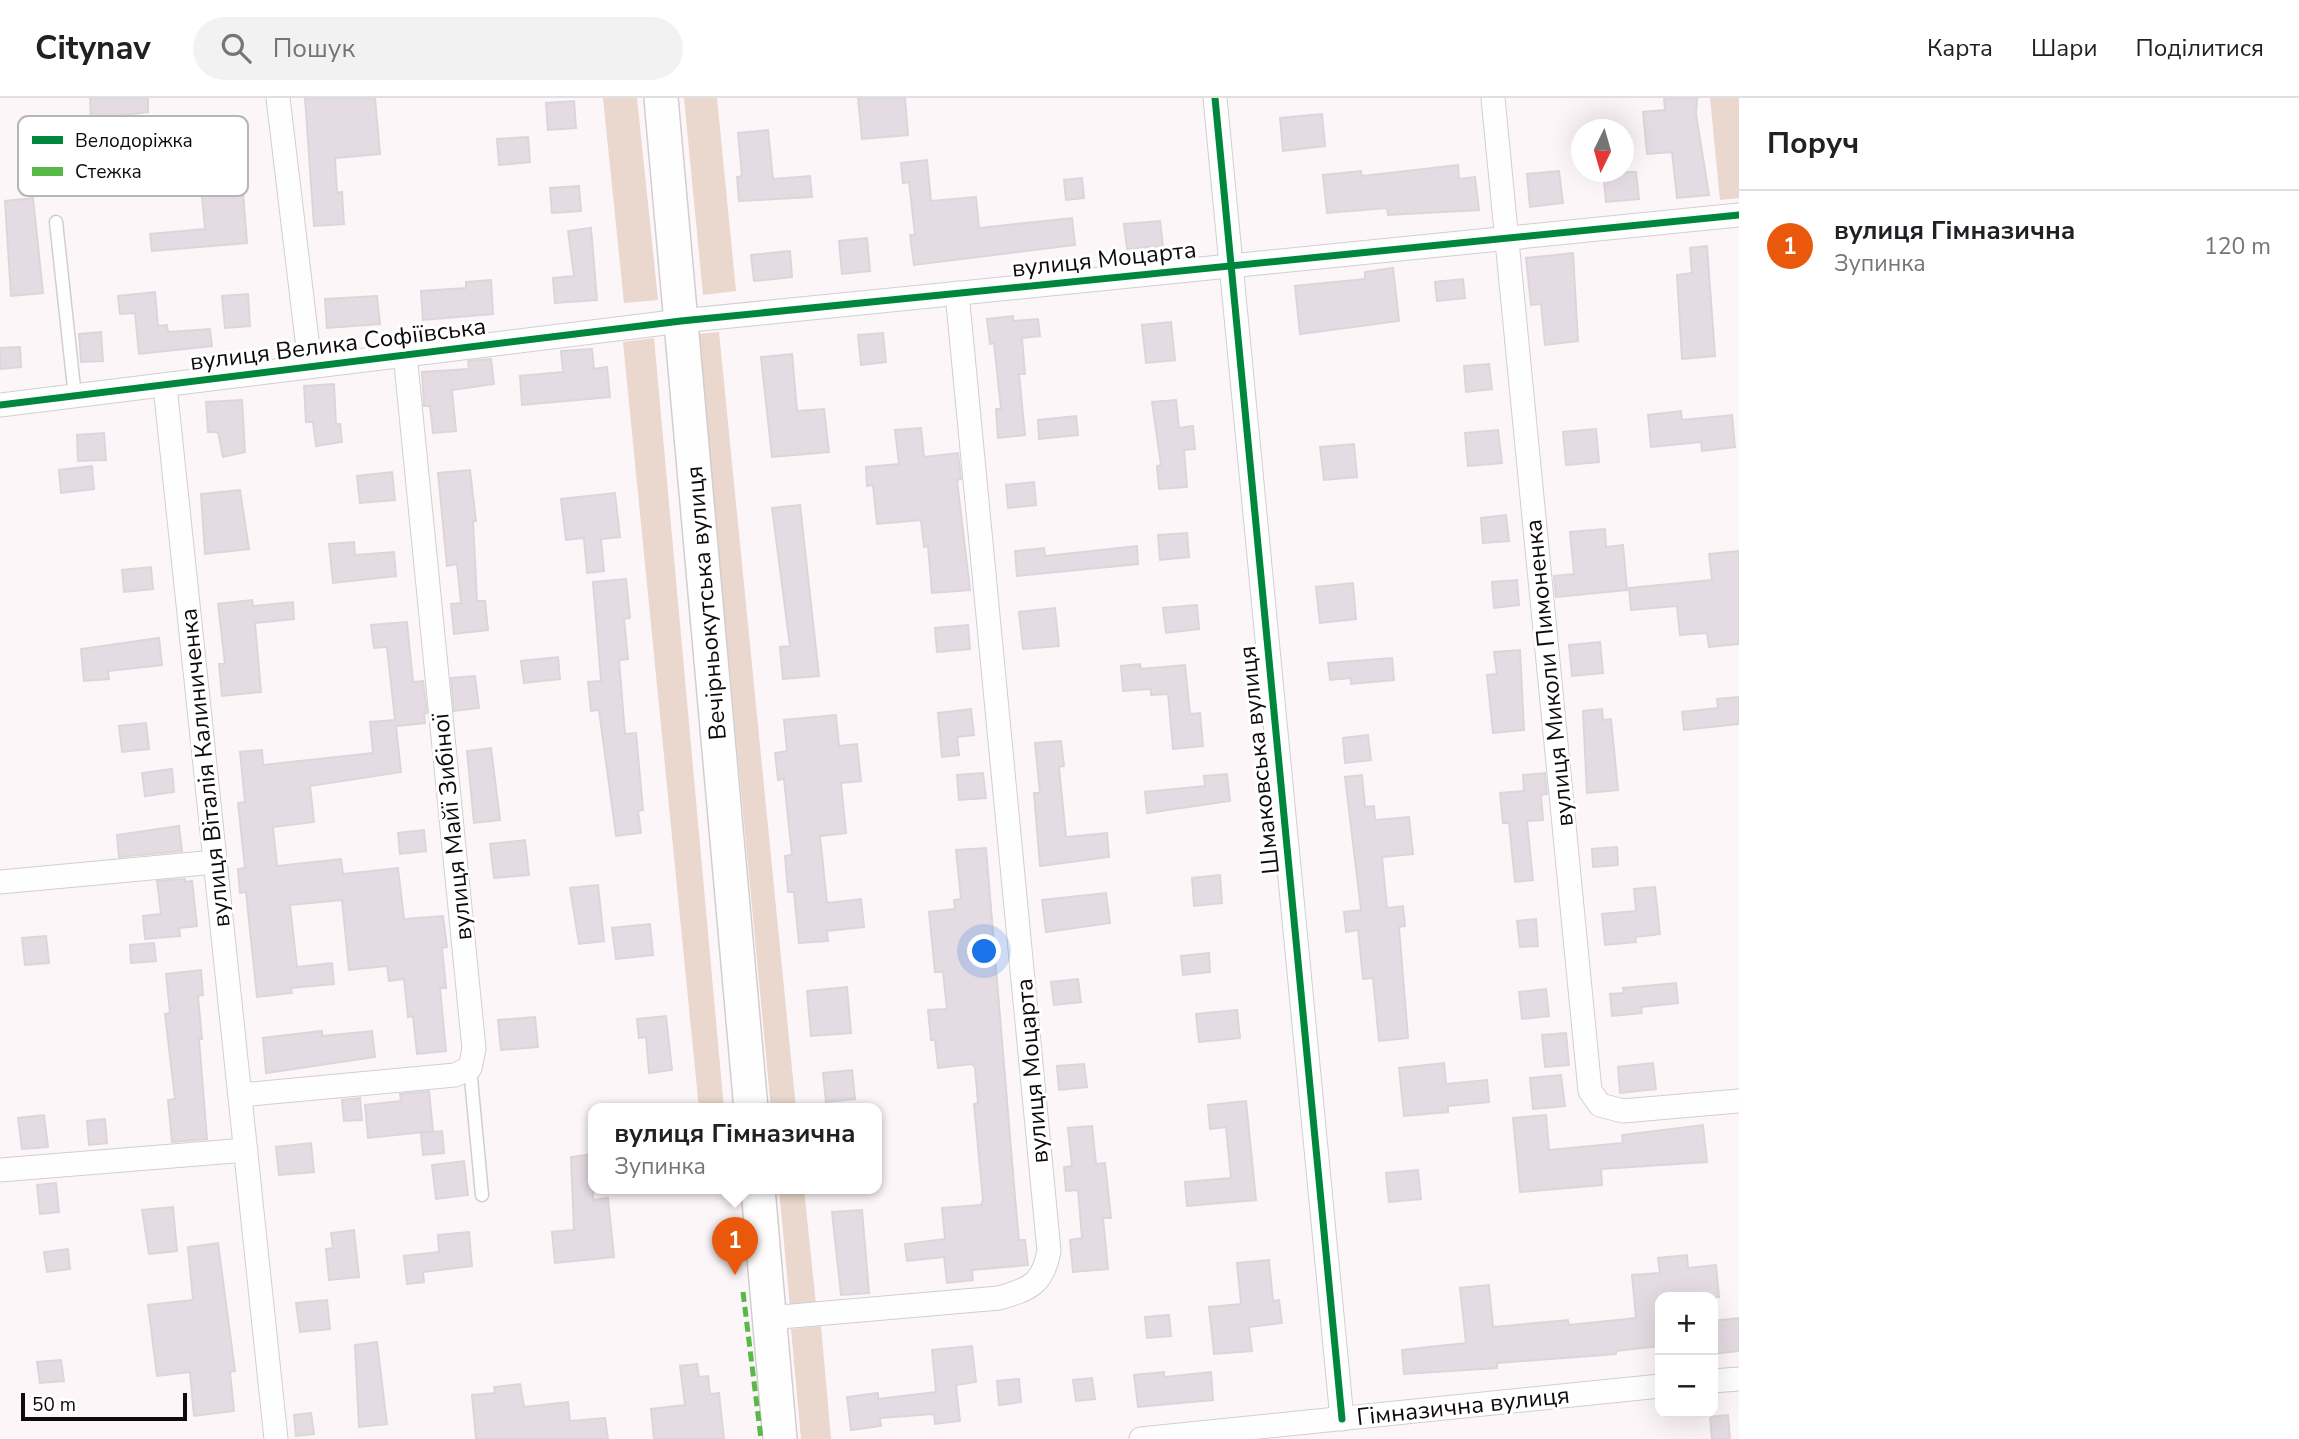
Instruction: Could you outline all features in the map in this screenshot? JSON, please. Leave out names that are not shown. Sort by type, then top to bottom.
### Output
[{"type":"street","points":[[278,98],[310,365]]},
{"type":"street","name":"Вечірньокутська вулиця","points":[[661,98],[750,1103]]},
{"type":"street","name":"Шмаковська вулиця","points":[[1214,98],[1342,1419]]},
{"type":"street","name":"вулиця Миколи Пимоненка","points":[[1493,98],[1590,1091],[1600,1104],[1623,1111],[1739,1101]]},
{"type":"street","name":"вулиця Моцарта","points":[[681,321],[1739,215]]},
{"type":"street","name":"вулиця Моцарта","points":[[769,1318],[999,1298],[1025,1290],[1036,1282],[1045,1271],[1049,1251],[957,293]]},
{"type":"street","name":"вулиця Велика Софіївська","points":[[0,405],[681,321]]},
{"type":"street","name":"вулиця Майї Зибіної","points":[[405,354],[474,1049],[470,1068]]},
{"type":"street","name":"вулиця Віталія Калиниченка","points":[[165,386],[276,1439]]},
{"type":"street","points":[[0,882],[215,862]]},
{"type":"street","points":[[240,1095],[455,1075],[470,1068]]},
{"type":"street","points":[[0,1170],[246,1150]]},
{"type":"street","points":[[758,1194],[780,1439]]},
{"type":"street","points":[[1718,1380],[1739,1378]]},
{"type":"street","name":"Гімназична вулиця","points":[[1141,1439],[1655,1388]]},
{"type":"lane","points":[[56,222],[75,397]]},
{"type":"lane","points":[[470,1068],[482,1195]]},
{"type":"shaded area","points":[[603,98],[637,98],[658,300],[624,303]]},
{"type":"shaded area","points":[[684,98],[717,98],[736,291],[703,295]]},
{"type":"shaded area","points":[[1710,98],[1739,98],[1739,198],[1720,200]]},
{"type":"shaded area","points":[[719,332],[795,1103],[770,1103],[698,334]]},
{"type":"shaded area","points":[[654,338],[723,1103],[698,1103],[623,342]]},
{"type":"shaded area","points":[[779,1194],[805,1194],[816,1305],[790,1307]]},
{"type":"shaded area","points":[[821,1326],[831,1439],[801,1439],[791,1329]]},
{"type":"building","points":[[90,98],[148,98],[148,112],[91,116]]},
{"type":"building","points":[[305,98],[375,98],[380,154],[335,158],[337,193],[342,192],[344,224],[314,226]]},
{"type":"building","points":[[858,98],[905,98],[908,135],[862,139]]},
{"type":"building","points":[[1664,98],[1697,98],[1696,114],[1709,195],[1677,198],[1672,152],[1647,154],[1643,112],[1665,110]]},
{"type":"building","points":[[574,101],[576,128],[548,130],[546,103]]},
{"type":"building","points":[[1322,114],[1325,146],[1283,151],[1280,118]]},
{"type":"building","points":[[768,130],[773,179],[810,176],[812,197],[739,201],[737,177],[742,176],[738,133]]},
{"type":"building","points":[[528,137],[530,162],[499,165],[497,139]]},
{"type":"building","points":[[927,160],[931,201],[976,197],[979,228],[1072,218],[1075,245],[914,265],[910,235],[915,235],[909,182],[903,183],[901,163]]},
{"type":"building","points":[[1458,165],[1459,179],[1475,177],[1479,210],[1388,215],[1387,208],[1327,213],[1323,175],[1361,171],[1362,176]]},
{"type":"building","points":[[1559,171],[1563,203],[1530,207],[1527,174]]},
{"type":"building","points":[[1636,172],[1639,199],[1606,202],[1604,182],[1634,182]]},
{"type":"building","points":[[1082,178],[1084,198],[1066,200],[1064,180]]},
{"type":"building","points":[[579,186],[581,211],[552,213],[550,188]]},
{"type":"building","points":[[202,196],[243,196],[247,243],[152,251],[150,234],[205,229]]},
{"type":"building","points":[[33,198],[43,293],[11,296],[5,201]]},
{"type":"building","points":[[1160,221],[1163,246],[1127,249],[1124,224]]},
{"type":"building","points":[[591,228],[597,300],[555,303],[553,278],[574,276],[568,231]]},
{"type":"building","points":[[867,238],[870,271],[842,274],[839,241]]},
{"type":"building","points":[[1707,246],[1715,356],[1682,359],[1677,275],[1692,273],[1690,248]]},
{"type":"building","points":[[790,251],[792,277],[754,281],[751,255]]},
{"type":"building","points":[[1573,253],[1578,341],[1545,345],[1541,304],[1531,305],[1526,258]]},
{"type":"building","points":[[1393,268],[1399,321],[1300,334],[1295,286],[1365,279],[1365,272]]},
{"type":"building","points":[[1463,279],[1465,298],[1437,301],[1435,282]]},
{"type":"building","points":[[491,280],[493,314],[423,320],[421,291],[466,288],[466,282]]},
{"type":"building","points":[[155,292],[158,326],[167,325],[168,332],[210,329],[212,346],[139,354],[135,313],[120,314],[118,296]]},
{"type":"building","points":[[248,294],[250,326],[225,328],[222,296]]},
{"type":"building","points":[[377,296],[380,324],[327,328],[325,299]]},
{"type":"building","points":[[1013,316],[1013,321],[1038,319],[1040,336],[1022,338],[1025,374],[1019,374],[1025,435],[998,438],[996,409],[1001,409],[994,343],[990,344],[987,319]]},
{"type":"building","points":[[1171,322],[1175,360],[1146,363],[1142,325]]},
{"type":"building","points":[[101,332],[103,361],[81,362],[79,334]]},
{"type":"building","points":[[883,333],[886,362],[861,365],[858,335]]},
{"type":"building","points":[[20,347],[21,367],[0,369],[0,348]]},
{"type":"building","points":[[592,349],[594,369],[607,367],[610,397],[522,405],[520,376],[563,372],[561,351]]},
{"type":"building","points":[[792,354],[797,411],[824,409],[829,452],[772,457],[761,357]]},
{"type":"building","points":[[491,359],[494,384],[452,390],[456,431],[433,433],[430,406],[424,406],[422,372],[469,369],[468,361]]},
{"type":"building","points":[[1489,364],[1492,389],[1466,392],[1464,366]]},
{"type":"building","points":[[334,384],[336,424],[340,424],[342,442],[316,446],[313,422],[306,422],[304,386]]},
{"type":"building","points":[[242,400],[245,452],[223,457],[218,432],[208,432],[206,402]]},
{"type":"building","points":[[1176,400],[1179,428],[1193,426],[1195,449],[1184,450],[1187,487],[1159,489],[1157,466],[1161,465],[1152,402]]},
{"type":"building","points":[[1681,411],[1682,420],[1732,415],[1735,447],[1702,451],[1701,442],[1651,447],[1648,415]]},
{"type":"building","points":[[1076,416],[1078,435],[1039,439],[1038,420]]},
{"type":"building","points":[[921,428],[924,457],[958,453],[961,479],[957,480],[970,590],[932,593],[928,546],[924,547],[921,520],[877,524],[873,485],[867,486],[866,467],[899,464],[895,430]]},
{"type":"building","points":[[1596,429],[1599,462],[1566,465],[1563,432]]},
{"type":"building","points":[[1498,430],[1502,463],[1468,466],[1465,433]]},
{"type":"building","points":[[104,433],[106,460],[78,461],[77,435]]},
{"type":"building","points":[[1354,444],[1357,477],[1324,480],[1320,447]]},
{"type":"building","points":[[92,466],[94,489],[61,493],[59,470]]},
{"type":"building","points":[[470,470],[476,521],[473,521],[477,601],[485,601],[488,630],[454,634],[451,604],[461,603],[457,564],[447,566],[438,473]]},
{"type":"building","points":[[392,472],[395,500],[360,503],[357,476]]},
{"type":"building","points":[[1034,482],[1036,505],[1008,508],[1006,485]]},
{"type":"building","points":[[240,490],[249,549],[205,554],[201,494]]},
{"type":"building","points":[[615,493],[620,537],[601,539],[604,571],[587,573],[584,538],[566,540],[561,499]]},
{"type":"building","points":[[800,505],[819,676],[783,679],[780,647],[790,646],[772,508]]},
{"type":"building","points":[[1506,515],[1509,541],[1483,543],[1481,518]]},
{"type":"building","points":[[1605,529],[1606,547],[1623,545],[1627,590],[1556,597],[1554,576],[1574,574],[1570,532]]},
{"type":"building","points":[[1187,533],[1189,557],[1160,560],[1158,535]]},
{"type":"building","points":[[354,542],[355,555],[394,552],[396,576],[333,583],[329,544]]},
{"type":"building","points":[[1137,546],[1138,564],[1017,576],[1015,551],[1044,548],[1045,556]]},
{"type":"building","points":[[1739,551],[1739,644],[1709,647],[1707,633],[1680,635],[1677,606],[1631,610],[1629,588],[1712,580],[1709,554]]},
{"type":"building","points":[[151,567],[153,589],[124,592],[122,570]]},
{"type":"building","points":[[626,579],[630,618],[624,619],[628,659],[619,660],[625,734],[636,733],[643,810],[638,811],[641,833],[616,836],[599,710],[591,711],[588,682],[601,681],[593,582]]},
{"type":"building","points":[[1517,580],[1519,605],[1494,608],[1492,582]]},
{"type":"building","points":[[1353,583],[1356,619],[1320,623],[1316,587]]},
{"type":"building","points":[[252,600],[253,606],[293,602],[294,619],[255,623],[261,692],[222,696],[219,664],[225,664],[218,604]]},
{"type":"building","points":[[1197,605],[1199,629],[1166,633],[1163,608]]},
{"type":"building","points":[[1055,608],[1059,646],[1023,649],[1019,612]]},
{"type":"building","points":[[407,622],[413,682],[423,681],[427,713],[424,714],[425,723],[396,726],[401,772],[310,786],[314,822],[273,827],[277,866],[341,859],[343,874],[398,868],[404,919],[443,916],[447,947],[442,948],[446,988],[440,988],[446,1051],[417,1054],[413,1016],[408,1017],[404,979],[389,981],[387,966],[349,970],[342,900],[290,905],[297,967],[332,963],[334,984],[291,988],[292,993],[257,997],[246,892],[240,893],[238,869],[245,868],[238,803],[245,802],[240,752],[262,750],[263,765],[373,753],[370,722],[395,720],[387,647],[374,648],[371,625]]},
{"type":"building","points":[[968,625],[970,649],[937,652],[935,628]]},
{"type":"building","points":[[159,638],[162,665],[108,671],[109,679],[84,681],[81,649]]},
{"type":"building","points":[[1600,642],[1603,673],[1572,676],[1569,645]]},
{"type":"building","points":[[1520,650],[1524,730],[1493,733],[1487,675],[1497,674],[1494,652]]},
{"type":"building","points":[[558,657],[560,679],[524,683],[521,661]]},
{"type":"building","points":[[1392,658],[1394,680],[1351,684],[1351,678],[1330,680],[1328,663]]},
{"type":"building","points":[[1140,664],[1141,669],[1185,665],[1190,714],[1200,713],[1203,746],[1173,749],[1168,694],[1151,695],[1151,689],[1123,691],[1121,666]]},
{"type":"building","points":[[475,676],[479,708],[454,711],[451,678]]},
{"type":"building","points":[[1739,697],[1739,724],[1684,730],[1682,712],[1718,708],[1717,699]]},
{"type":"building","points":[[971,709],[974,735],[957,737],[959,755],[942,757],[938,713]]},
{"type":"building","points":[[1602,709],[1603,720],[1611,719],[1618,790],[1587,793],[1583,711]]},
{"type":"building","points":[[836,715],[839,746],[857,744],[861,781],[841,783],[846,833],[820,836],[827,903],[861,899],[864,927],[827,931],[828,941],[799,943],[794,892],[788,892],[785,856],[792,855],[784,779],[778,780],[775,753],[787,751],[784,720]]},
{"type":"building","points":[[146,723],[149,749],[122,752],[119,726]]},
{"type":"building","points":[[1368,735],[1371,760],[1345,763],[1343,738]]},
{"type":"building","points":[[1061,741],[1064,766],[1059,767],[1066,837],[1107,833],[1109,857],[1040,866],[1034,793],[1040,793],[1035,743]]},
{"type":"building","points":[[491,748],[500,820],[474,823],[467,751]]},
{"type":"building","points":[[172,769],[174,792],[145,796],[142,773]]},
{"type":"building","points":[[983,773],[986,798],[959,800],[957,775]]},
{"type":"building","points":[[1545,773],[1547,794],[1541,795],[1543,820],[1527,821],[1533,880],[1515,882],[1509,823],[1503,823],[1500,793],[1524,791],[1523,775]]},
{"type":"building","points":[[1227,774],[1230,801],[1147,813],[1145,792],[1205,786],[1204,776]]},
{"type":"building","points":[[1362,775],[1365,807],[1374,806],[1375,820],[1409,817],[1413,854],[1382,857],[1387,908],[1403,906],[1405,926],[1399,927],[1408,1038],[1379,1041],[1373,978],[1363,979],[1358,930],[1346,932],[1344,912],[1361,910],[1345,777]]},
{"type":"building","points":[[179,826],[182,851],[119,857],[117,835]]},
{"type":"building","points":[[424,830],[426,851],[400,854],[398,833]]},
{"type":"building","points":[[525,840],[529,875],[494,878],[490,844]]},
{"type":"building","points":[[1617,847],[1618,865],[1593,867],[1592,849]]},
{"type":"building","points":[[986,848],[1019,1240],[1025,1240],[1028,1265],[972,1270],[973,1280],[947,1283],[944,1257],[907,1261],[905,1244],[945,1239],[942,1208],[981,1205],[983,1200],[974,1104],[978,1103],[975,1068],[972,1064],[938,1068],[935,1040],[931,1040],[928,1010],[947,1009],[943,972],[935,972],[929,912],[955,909],[954,900],[961,899],[956,850]]},
{"type":"building","points":[[1220,875],[1222,903],[1194,906],[1192,878]]},
{"type":"building","points":[[185,879],[185,882],[192,881],[197,926],[179,928],[180,936],[145,939],[143,916],[161,914],[157,881]]},
{"type":"building","points":[[598,885],[604,941],[579,944],[570,888]]},
{"type":"building","points":[[1655,887],[1660,934],[1635,937],[1636,942],[1605,945],[1602,914],[1636,911],[1634,889]]},
{"type":"building","points":[[1106,893],[1110,923],[1046,932],[1042,900]]},
{"type":"building","points":[[1536,919],[1538,946],[1520,947],[1517,921]]},
{"type":"building","points":[[650,924],[653,955],[616,959],[612,928]]},
{"type":"building","points":[[46,936],[49,963],[25,965],[22,938]]},
{"type":"building","points":[[154,943],[156,961],[131,963],[130,945]]},
{"type":"building","points":[[1209,953],[1210,972],[1183,975],[1181,956]]},
{"type":"building","points":[[201,970],[203,995],[198,996],[202,1039],[199,1039],[207,1139],[172,1142],[168,1100],[175,1099],[165,1014],[170,1013],[166,974]]},
{"type":"building","points":[[1078,979],[1081,1002],[1054,1005],[1051,982]]},
{"type":"building","points":[[1676,983],[1678,1003],[1641,1007],[1642,1013],[1612,1016],[1610,994],[1624,993],[1623,988]]},
{"type":"building","points":[[847,987],[851,1033],[811,1036],[807,991]]},
{"type":"building","points":[[1546,989],[1549,1016],[1522,1019],[1519,992]]},
{"type":"building","points":[[1237,1010],[1240,1038],[1199,1042],[1196,1014]]},
{"type":"building","points":[[666,1016],[672,1070],[649,1073],[646,1037],[639,1038],[637,1019]]},
{"type":"building","points":[[535,1017],[538,1047],[501,1050],[498,1020]]},
{"type":"building","points":[[322,1031],[322,1036],[372,1031],[375,1057],[266,1073],[263,1038]]},
{"type":"building","points":[[1566,1033],[1569,1065],[1545,1067],[1542,1035]]},
{"type":"building","points":[[1444,1063],[1446,1084],[1487,1080],[1489,1102],[1448,1106],[1448,1112],[1404,1116],[1399,1068]]},
{"type":"building","points":[[1653,1063],[1656,1089],[1620,1093],[1618,1067]]},
{"type":"building","points":[[1084,1064],[1087,1087],[1059,1090],[1057,1066]]},
{"type":"building","points":[[852,1070],[855,1099],[826,1102],[823,1073]]},
{"type":"building","points":[[1561,1075],[1565,1106],[1533,1109],[1530,1078]]},
{"type":"building","points":[[429,1091],[433,1131],[368,1138],[365,1105],[401,1101],[400,1094]]},
{"type":"building","points":[[360,1098],[362,1120],[344,1121],[342,1100]]},
{"type":"building","points":[[1246,1101],[1256,1200],[1187,1206],[1185,1182],[1231,1178],[1226,1127],[1210,1129],[1208,1105]]},
{"type":"building","points":[[44,1115],[48,1147],[22,1149],[18,1118]]},
{"type":"building","points":[[1546,1115],[1549,1150],[1623,1143],[1622,1135],[1703,1125],[1707,1162],[1601,1169],[1602,1185],[1520,1192],[1513,1118]]},
{"type":"building","points":[[105,1119],[107,1143],[89,1145],[87,1121]]},
{"type":"building","points":[[1092,1126],[1096,1164],[1105,1163],[1111,1218],[1103,1218],[1108,1269],[1073,1272],[1070,1240],[1082,1238],[1078,1190],[1066,1191],[1064,1167],[1072,1166],[1068,1128]]},
{"type":"building","points":[[442,1131],[444,1153],[423,1155],[421,1133]]},
{"type":"building","points":[[311,1143],[314,1172],[279,1175],[276,1147]]},
{"type":"building","points":[[588,1155],[588,1194],[593,1194],[593,1200],[608,1198],[614,1257],[555,1263],[552,1232],[574,1230],[571,1157]]},
{"type":"building","points":[[464,1161],[468,1195],[436,1199],[432,1165]]},
{"type":"building","points":[[1418,1170],[1421,1199],[1389,1202],[1386,1173]]},
{"type":"building","points":[[56,1183],[59,1212],[40,1214],[37,1185]]},
{"type":"building","points":[[173,1207],[177,1251],[149,1254],[142,1210]]},
{"type":"building","points":[[862,1210],[869,1293],[841,1295],[832,1212]]},
{"type":"building","points":[[354,1230],[359,1277],[329,1280],[326,1249],[333,1248],[331,1233]]},
{"type":"building","points":[[469,1232],[472,1266],[423,1272],[424,1282],[407,1284],[404,1256],[439,1252],[438,1235]]},
{"type":"building","points":[[218,1243],[235,1371],[230,1372],[234,1411],[194,1416],[190,1372],[157,1376],[148,1305],[193,1300],[188,1247]]},
{"type":"building","points":[[68,1249],[70,1269],[47,1272],[44,1252]]},
{"type":"building","points":[[1687,1255],[1688,1268],[1716,1265],[1719,1297],[1718,1292],[1655,1292],[1655,1347],[1616,1351],[1616,1354],[1497,1363],[1497,1368],[1404,1374],[1402,1350],[1466,1343],[1460,1288],[1489,1285],[1493,1327],[1568,1320],[1569,1325],[1636,1318],[1632,1275],[1660,1273],[1658,1258]]},
{"type":"building","points":[[1269,1260],[1273,1301],[1279,1300],[1282,1323],[1249,1327],[1252,1351],[1214,1354],[1209,1307],[1241,1304],[1237,1263]]},
{"type":"building","points":[[327,1300],[330,1329],[300,1332],[296,1303]]},
{"type":"building","points":[[1169,1315],[1171,1336],[1147,1338],[1145,1317]]},
{"type":"building","points":[[1739,1318],[1739,1351],[1718,1353],[1718,1320]]},
{"type":"building","points":[[377,1342],[387,1424],[359,1427],[355,1345]]},
{"type":"building","points":[[972,1346],[976,1382],[956,1385],[960,1421],[935,1424],[934,1414],[880,1418],[881,1426],[851,1430],[847,1397],[878,1393],[878,1399],[936,1392],[932,1350]]},
{"type":"building","points":[[61,1360],[64,1381],[40,1383],[37,1362]]},
{"type":"building","points":[[697,1364],[699,1377],[708,1376],[710,1394],[719,1393],[724,1439],[654,1439],[651,1409],[685,1405],[680,1366]]},
{"type":"building","points":[[1164,1372],[1164,1377],[1211,1372],[1213,1400],[1138,1407],[1134,1375]]},
{"type":"building","points":[[1092,1378],[1095,1399],[1076,1401],[1073,1380]]},
{"type":"building","points":[[1019,1379],[1021,1402],[999,1405],[997,1381]]},
{"type":"building","points":[[520,1384],[524,1407],[568,1402],[570,1421],[605,1418],[608,1439],[476,1439],[472,1395],[495,1393],[494,1387]]},
{"type":"building","points":[[311,1413],[314,1434],[296,1436],[294,1415]]},
{"type":"building","points":[[1728,1415],[1730,1439],[1712,1439],[1710,1418]]},
{"type":"marked path","points":[[743,1292],[761,1439]]},
{"type":"cycle path","points":[[1215,98],[1342,1419]]},
{"type":"cycle path","points":[[0,405],[681,321],[1739,215]]},
{"type":"place","name":"вулиця Гімназична","points":[[735,1275]]}]
